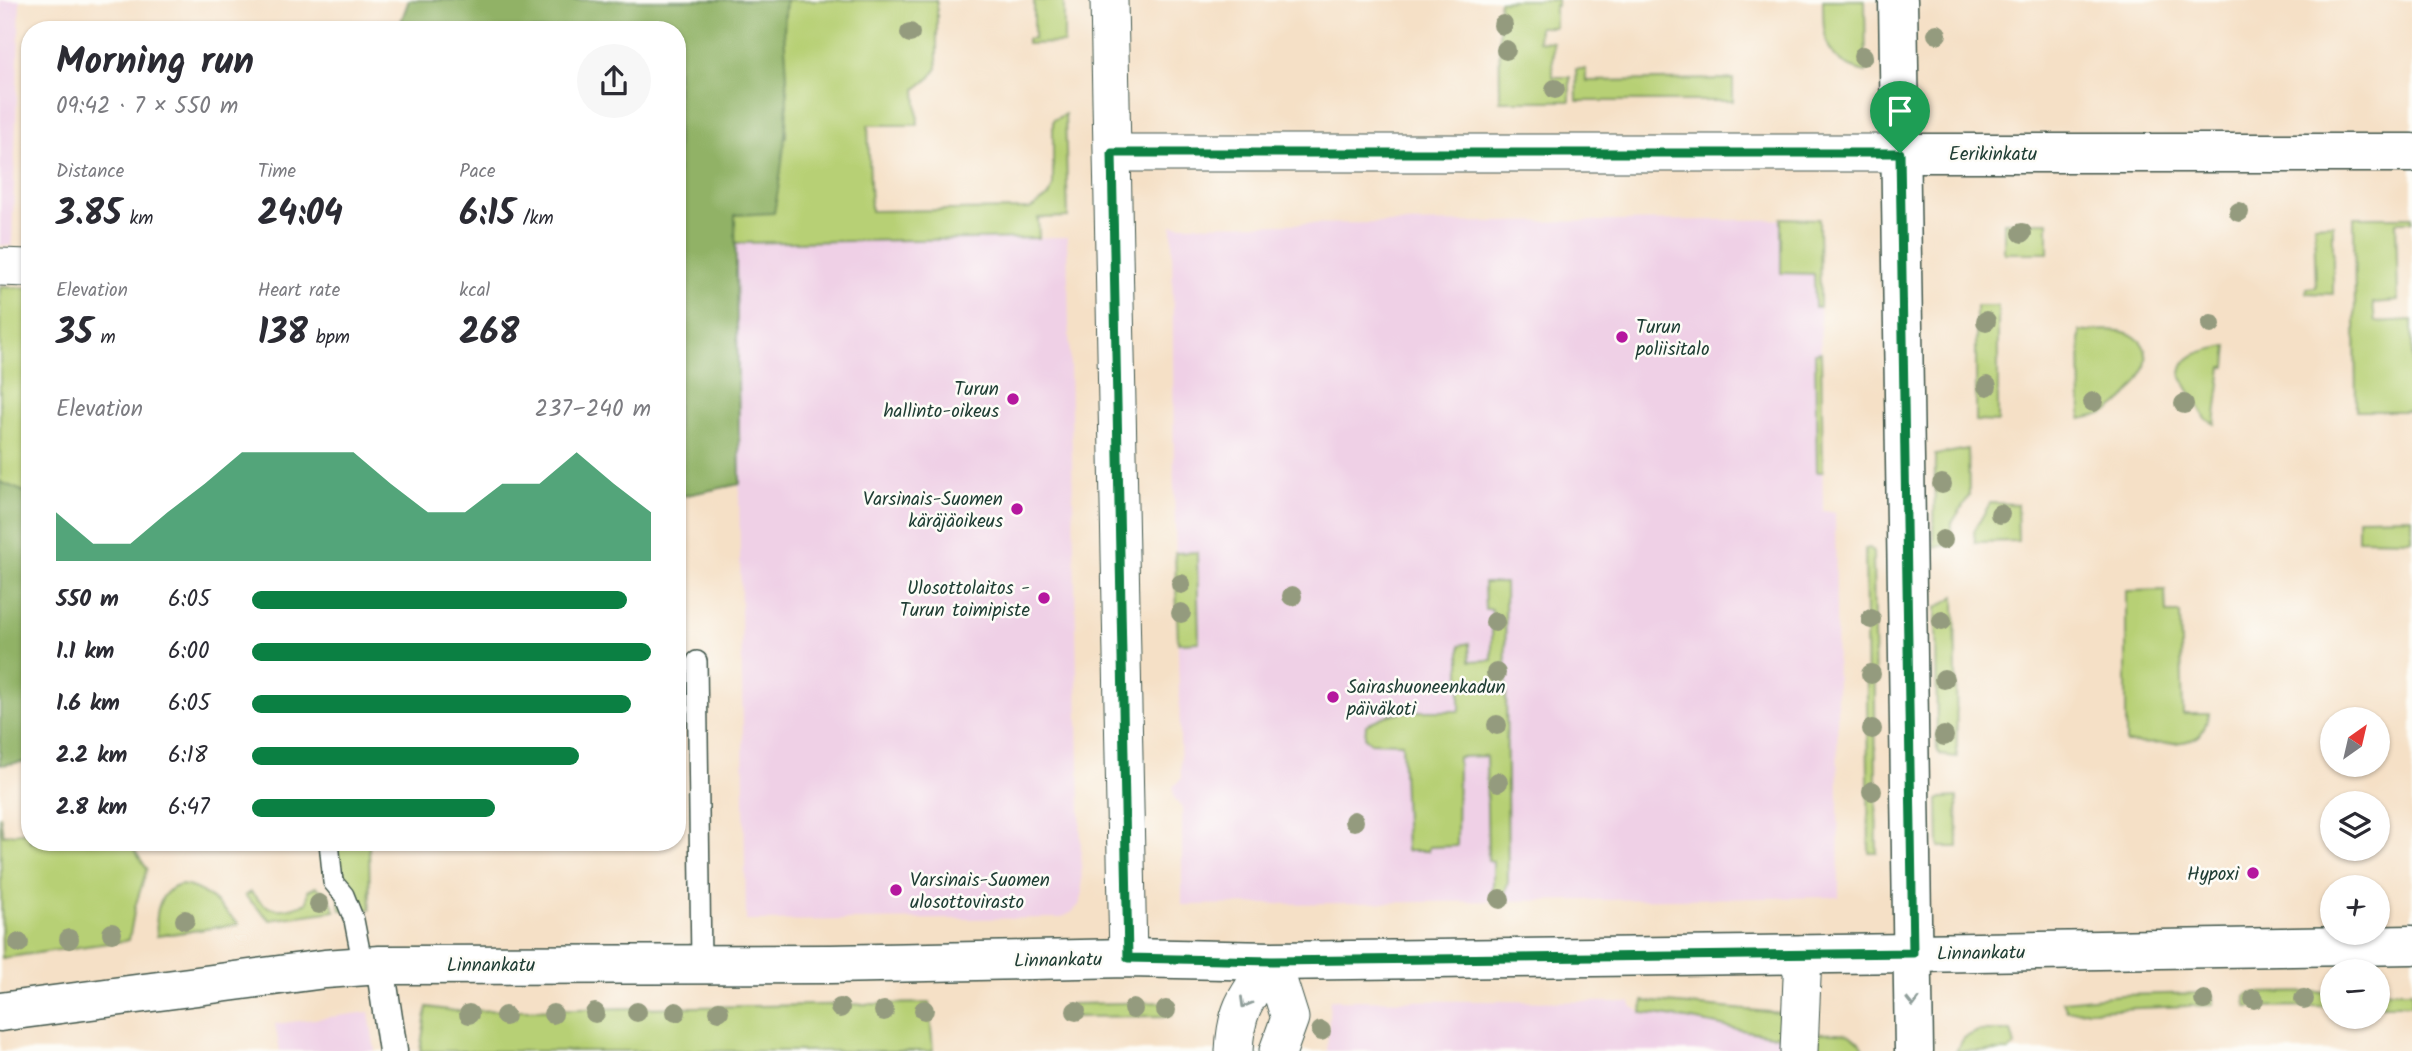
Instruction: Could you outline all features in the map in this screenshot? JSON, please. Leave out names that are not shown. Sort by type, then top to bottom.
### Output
[{"type":"street","points":[[1109,0],[1128,958]]},
{"type":"street","points":[[1898,0],[1914,1051]]},
{"type":"street","name":"Eerikinkatu","points":[[1112,153],[2412,153]]},
{"type":"street","name":"Linnankatu","points":[[0,1012],[325,969],[372,966],[831,964],[1128,958],[1272,961],[2412,944]]},
{"type":"street","points":[[1799,1051],[1803,954]]},
{"type":"street","points":[[1234,1051],[1235,1027],[1240,1008],[1272,961]]},
{"type":"street","points":[[1272,961],[1290,1018],[1278,1051]]},
{"type":"street","points":[[372,966],[393,1051]]},
{"type":"lane","points":[[697,661],[701,963]]},
{"type":"lane","points":[[330,851],[333,882],[344,895],[372,966]]},
{"type":"shaded area","points":[[0,0],[20,0],[12,246],[0,245]]},
{"type":"shaded area","points":[[1819,219],[1823,511],[1835,512],[1839,897],[1182,905],[1182,808],[1174,798],[1173,787],[1181,779],[1174,484],[1172,225]]},
{"type":"shaded area","points":[[1067,237],[1082,896],[1079,905],[1060,918],[746,921],[735,243]]},
{"type":"shaded area","points":[[1330,1000],[1631,1002],[1631,1006],[1642,1013],[1677,1015],[1780,1036],[1781,1051],[1327,1051]]},
{"type":"shaded area","points":[[369,1012],[375,1051],[280,1051],[275,1024]]},
{"type":"green space","points":[[409,0],[732,0],[786,138],[786,0],[937,0],[937,68],[931,77],[916,89],[918,125],[868,125],[871,211],[1030,209],[1049,196],[1053,186],[1053,120],[1065,114],[1068,217],[1038,218],[1039,238],[735,243],[740,484],[686,495],[686,21],[401,21]]},
{"type":"green space","points":[[409,0],[786,0],[784,20],[787,115],[774,213],[735,215],[740,484],[686,495],[686,21],[401,21]]},
{"type":"green space","points":[[1034,0],[1064,0],[1064,43],[1027,44],[1027,39],[1034,38]]},
{"type":"green space","points":[[1557,0],[1555,27],[1539,27],[1538,41],[1553,42],[1553,77],[1570,77],[1570,101],[1500,101],[1499,1]]},
{"type":"green space","points":[[1823,0],[1865,0],[1866,72],[1852,68],[1834,55],[1826,37]]},
{"type":"green space","points":[[1576,69],[1586,69],[1586,81],[1733,79],[1733,101],[1577,101]]},
{"type":"green space","points":[[2354,217],[2412,217],[2412,222],[2396,222],[2398,301],[2373,303],[2375,322],[2412,320],[2412,411],[2356,411]]},
{"type":"green space","points":[[1781,218],[1819,219],[1820,307],[1815,307],[1814,274],[1781,273]]},
{"type":"green space","points":[[2004,222],[2048,222],[2048,253],[2004,253]]},
{"type":"green space","points":[[2333,224],[2333,294],[2306,293],[2306,288],[2316,287],[2314,225]]},
{"type":"green space","points":[[0,287],[21,288],[21,533],[0,523]]},
{"type":"green space","points":[[1976,306],[1998,306],[1998,422],[1976,421]]},
{"type":"green space","points":[[2109,330],[2129,334],[2143,345],[2146,354],[2142,375],[2120,403],[2105,413],[2081,419],[2080,331]]},
{"type":"green space","points":[[2228,346],[2226,367],[2222,367],[2215,424],[2206,419],[2181,376],[2182,368],[2197,354]]},
{"type":"green space","points":[[1821,352],[1823,472],[1817,472],[1815,353]]},
{"type":"green space","points":[[1968,449],[1969,496],[1952,523],[1952,545],[1934,547],[1935,455]]},
{"type":"green space","points":[[0,482],[21,490],[21,762],[0,765]]},
{"type":"green space","points":[[1990,503],[2017,504],[2018,541],[1975,542],[1974,531]]},
{"type":"green space","points":[[2412,517],[2412,540],[2358,539],[2358,518]]},
{"type":"green space","points":[[1870,548],[1873,553],[1877,853],[1869,853],[1865,549]]},
{"type":"green space","points":[[1197,552],[1199,642],[1178,643],[1175,553]]},
{"type":"green space","points":[[1484,583],[1505,583],[1508,882],[1503,901],[1493,902],[1493,862],[1488,861],[1486,756],[1458,757],[1457,846],[1429,847],[1428,851],[1406,851],[1402,743],[1370,742],[1365,738],[1366,725],[1390,715],[1412,711],[1460,711],[1460,645],[1469,643],[1470,661],[1492,660],[1492,609],[1485,609]]},
{"type":"green space","points":[[2165,590],[2166,613],[2180,613],[2183,714],[2209,714],[2202,733],[2194,739],[2165,744],[2126,743],[2126,591]]},
{"type":"green space","points":[[1955,596],[1957,757],[1937,752],[1936,608]]},
{"type":"green space","points":[[1957,797],[1958,847],[1939,847],[1938,800]]},
{"type":"green space","points":[[0,815],[3,835],[21,833],[21,851],[135,851],[147,869],[135,907],[129,940],[2,958]]},
{"type":"green space","points":[[332,851],[369,851],[370,910],[341,910]]},
{"type":"green space","points":[[181,885],[205,894],[239,924],[157,936],[159,904],[167,892]]},
{"type":"green space","points":[[316,887],[328,894],[335,911],[270,920],[245,896],[251,892],[264,905],[283,909],[307,903],[308,891]]},
{"type":"green space","points":[[2390,991],[2412,991],[2412,1005],[2390,1005]]},
{"type":"green space","points":[[2320,992],[2320,1006],[2247,1007],[2246,997],[2250,993]]},
{"type":"green space","points":[[2206,993],[2213,996],[2213,1005],[2067,1011],[2063,1001],[2120,995]]},
{"type":"green space","points":[[1643,1001],[1781,1013],[1780,1036],[1642,1013]]},
{"type":"green space","points":[[1171,1002],[1172,1016],[1072,1017],[1072,1004]]},
{"type":"green space","points":[[929,1003],[933,1051],[420,1051],[427,1007],[455,1011]]},
{"type":"green space","points":[[1978,1031],[2011,1031],[2015,1046],[2009,1051],[1956,1051],[1964,1038]]},
{"type":"green space","points":[[1818,1033],[1851,1036],[1861,1044],[1864,1051],[1818,1051]]},
{"type":"place","name":"Turun poliisitalo","points":[[1622,337]]},
{"type":"place","name":"Turun hallinto-oikeus","points":[[1013,399]]},
{"type":"place","name":"Varsinais-Suomen käräjäoikeus","points":[[1017,509]]},
{"type":"place","name":"Ulosottolaitos - Turun toimipiste","points":[[1044,598]]},
{"type":"place","name":"Sairashuoneenkadun päiväkoti","points":[[1333,697]]},
{"type":"place","name":"Hypoxi","points":[[2253,873]]},
{"type":"place","name":"Varsinais-Suomen ulosottovirasto","points":[[896,890]]},
{"type":"route","points":[[1112,153],[1900,153],[1913,953],[1272,961],[1128,958],[1112,153]]}]
